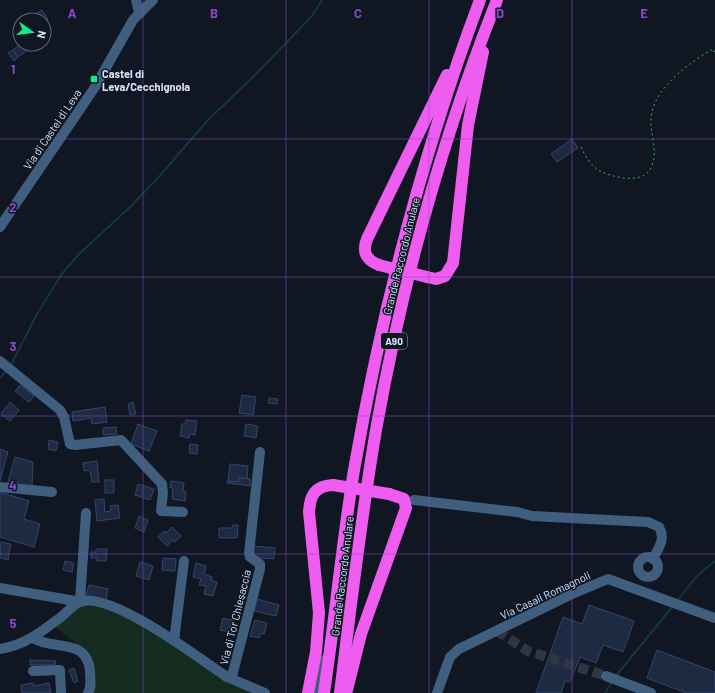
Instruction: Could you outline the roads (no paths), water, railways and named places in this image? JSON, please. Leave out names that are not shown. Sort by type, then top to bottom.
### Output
[{"type":"highway","name":"Grande Raccordo Anulare","points":[[324,693],[354,472],[380,337],[408,225],[463,44],[480,0]]},
{"type":"highway","name":"Grande Raccordo Anulare","points":[[340,693],[367,484],[394,338],[415,251],[439,166],[469,71],[495,4]]},
{"type":"highway","points":[[463,44],[367,239],[364,248],[365,255],[368,260],[379,265],[436,278],[445,276],[453,263],[468,125],[495,4]]},
{"type":"highway","points":[[308,693],[316,652],[319,613],[310,503],[315,490],[321,487],[333,485],[389,494],[403,498],[406,507],[360,634],[346,693]]},
{"type":"street","points":[[136,0],[139,12]]},
{"type":"street","name":"Via di Castel di Leva","points":[[0,226],[94,87],[139,12],[153,0]]},
{"type":"street","points":[[2,362],[62,412],[70,444],[75,445],[119,439],[162,484],[163,493],[161,511],[183,512]]},
{"type":"street","name":"Via di Tor Chiesaccia","points":[[0,588],[80,601],[94,601],[125,611],[174,641],[227,677],[232,676],[260,569],[260,564],[250,557],[249,553],[260,452]]},
{"type":"street","points":[[0,487],[52,492]]},
{"type":"street","points":[[414,500],[517,512],[532,516],[648,522],[659,527],[662,533],[663,540],[654,559]]},
{"type":"street","points":[[0,649],[13,647],[33,638],[80,601],[86,513]]},
{"type":"street","points":[[648,557],[654,559],[658,565],[657,572],[652,576],[646,577],[641,574],[638,569],[642,559],[648,557]]},
{"type":"street","points":[[174,641],[184,561]]},
{"type":"street","points":[[641,591],[646,577]]},
{"type":"street","name":"Via Casali Romagnoli","points":[[437,693],[450,657],[459,649],[608,579],[715,618]]},
{"type":"street","points":[[315,693],[336,609]]},
{"type":"street","points":[[33,638],[44,643],[72,647],[81,653],[88,662],[90,669],[90,689],[88,693]]},
{"type":"street","points":[[33,671],[60,670],[61,693]]},
{"type":"street","points":[[606,676],[651,693]]},
{"type":"street","points":[[227,677],[265,693]]},
{"type":"waterway","points":[[11,365],[36,316],[61,275],[78,255],[130,207],[157,179],[208,120],[256,74],[312,16],[322,0]]},
{"type":"waterway","points":[[0,378],[7,370]]},
{"type":"waterway","points":[[677,601],[697,576],[715,561]]},
{"type":"waterway","points":[[615,677],[673,606]]},
{"type":"waterway","points":[[605,693],[612,682]]},
{"type":"tunnel","points":[[497,631],[528,651],[606,676]]},
{"type":"place","name":"Castel di Leva/Cecchignola","points":[[94,79]]}]
